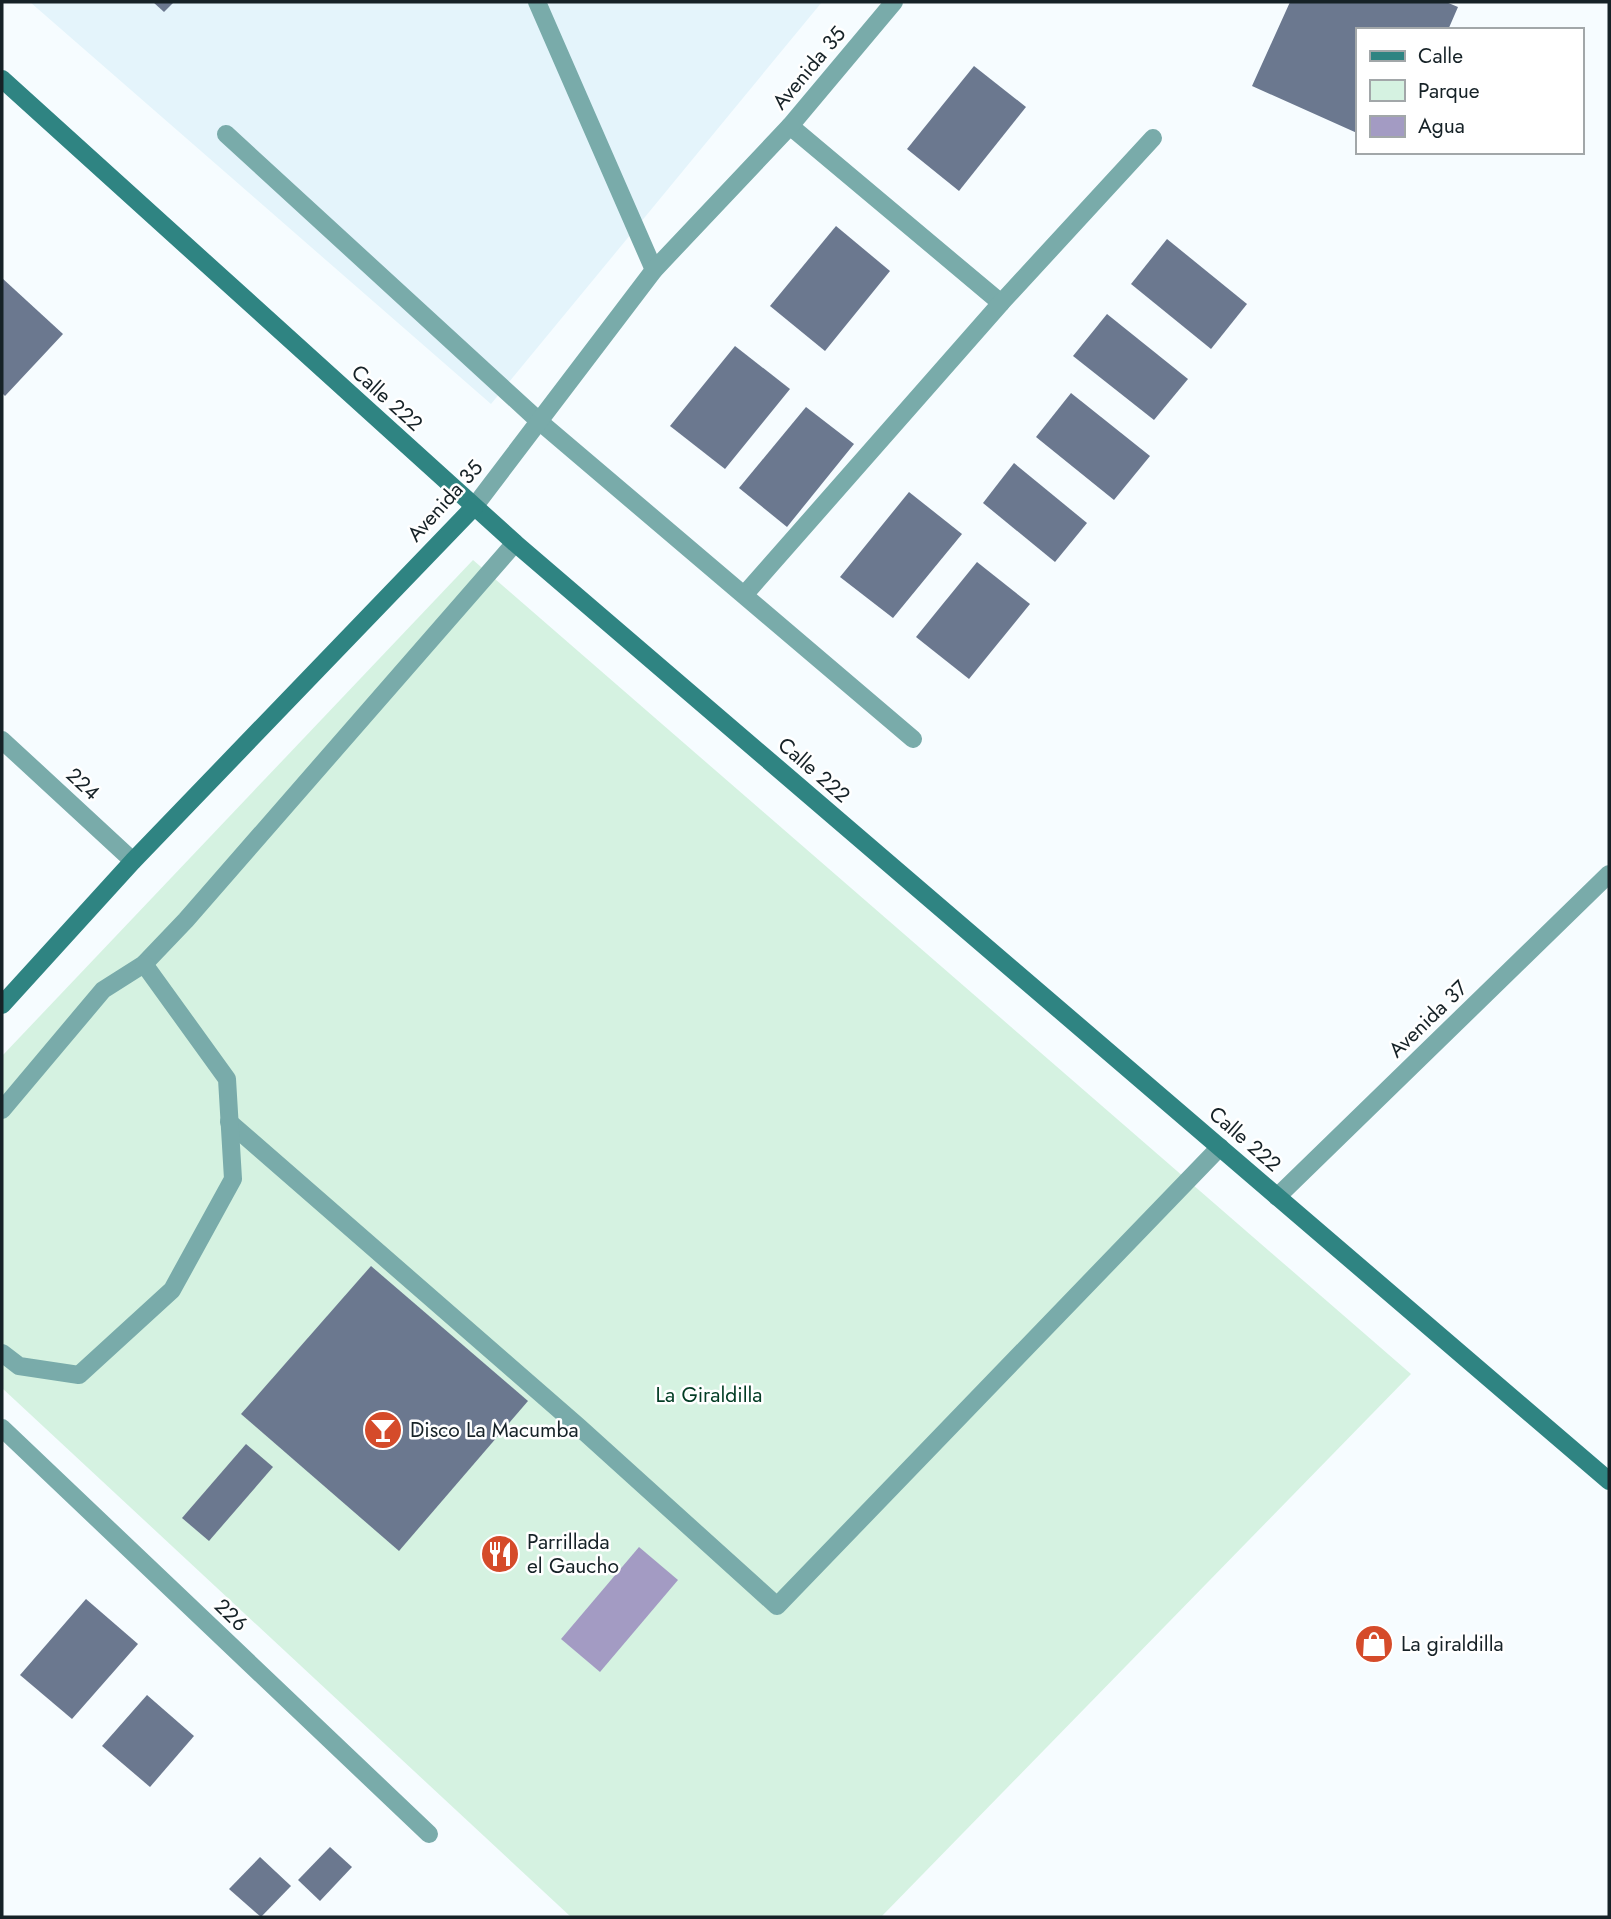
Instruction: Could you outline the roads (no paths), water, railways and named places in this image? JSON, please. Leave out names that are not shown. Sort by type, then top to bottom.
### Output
[{"type":"main road","name":"Calle 222","points":[[2,79],[514,543],[1609,1481]]},
{"type":"main road","name":"Avenida 35","points":[[2,1005],[133,861],[474,507]]},
{"type":"street","points":[[537,2],[654,270]]},
{"type":"street","name":"Avenida 35","points":[[474,507],[654,270],[790,126],[894,2]]},
{"type":"street","points":[[790,126],[1001,303]]},
{"type":"street","points":[[226,134],[540,422],[913,738]]},
{"type":"street","points":[[745,594],[1001,303],[1153,138]]},
{"type":"street","points":[[2,1110],[103,990],[144,964],[186,920],[514,543]]},
{"type":"street","name":"224","points":[[2,740],[133,861]]},
{"type":"street","name":"Avenida 37","points":[[1278,1197],[1609,874]]},
{"type":"street","points":[[2,1353],[19,1366],[79,1375],[172,1290],[233,1180],[227,1079],[144,964]]},
{"type":"street","points":[[229,1122],[568,1418],[777,1606],[1220,1147]]},
{"type":"street","name":"226","points":[[2,1428],[429,1834]]},
{"type":"water","points":[[639,1547],[678,1580],[600,1672],[561,1639]]},
{"type":"place","name":"Disco La Macumba","points":[[383,1430]]},
{"type":"place","name":"Parrillada el Gaucho","points":[[500,1554]]},
{"type":"place","name":"La giraldilla","points":[[1374,1644]]},
{"type":"park label","name":"La Giraldilla","points":[[709,1395]]}]
